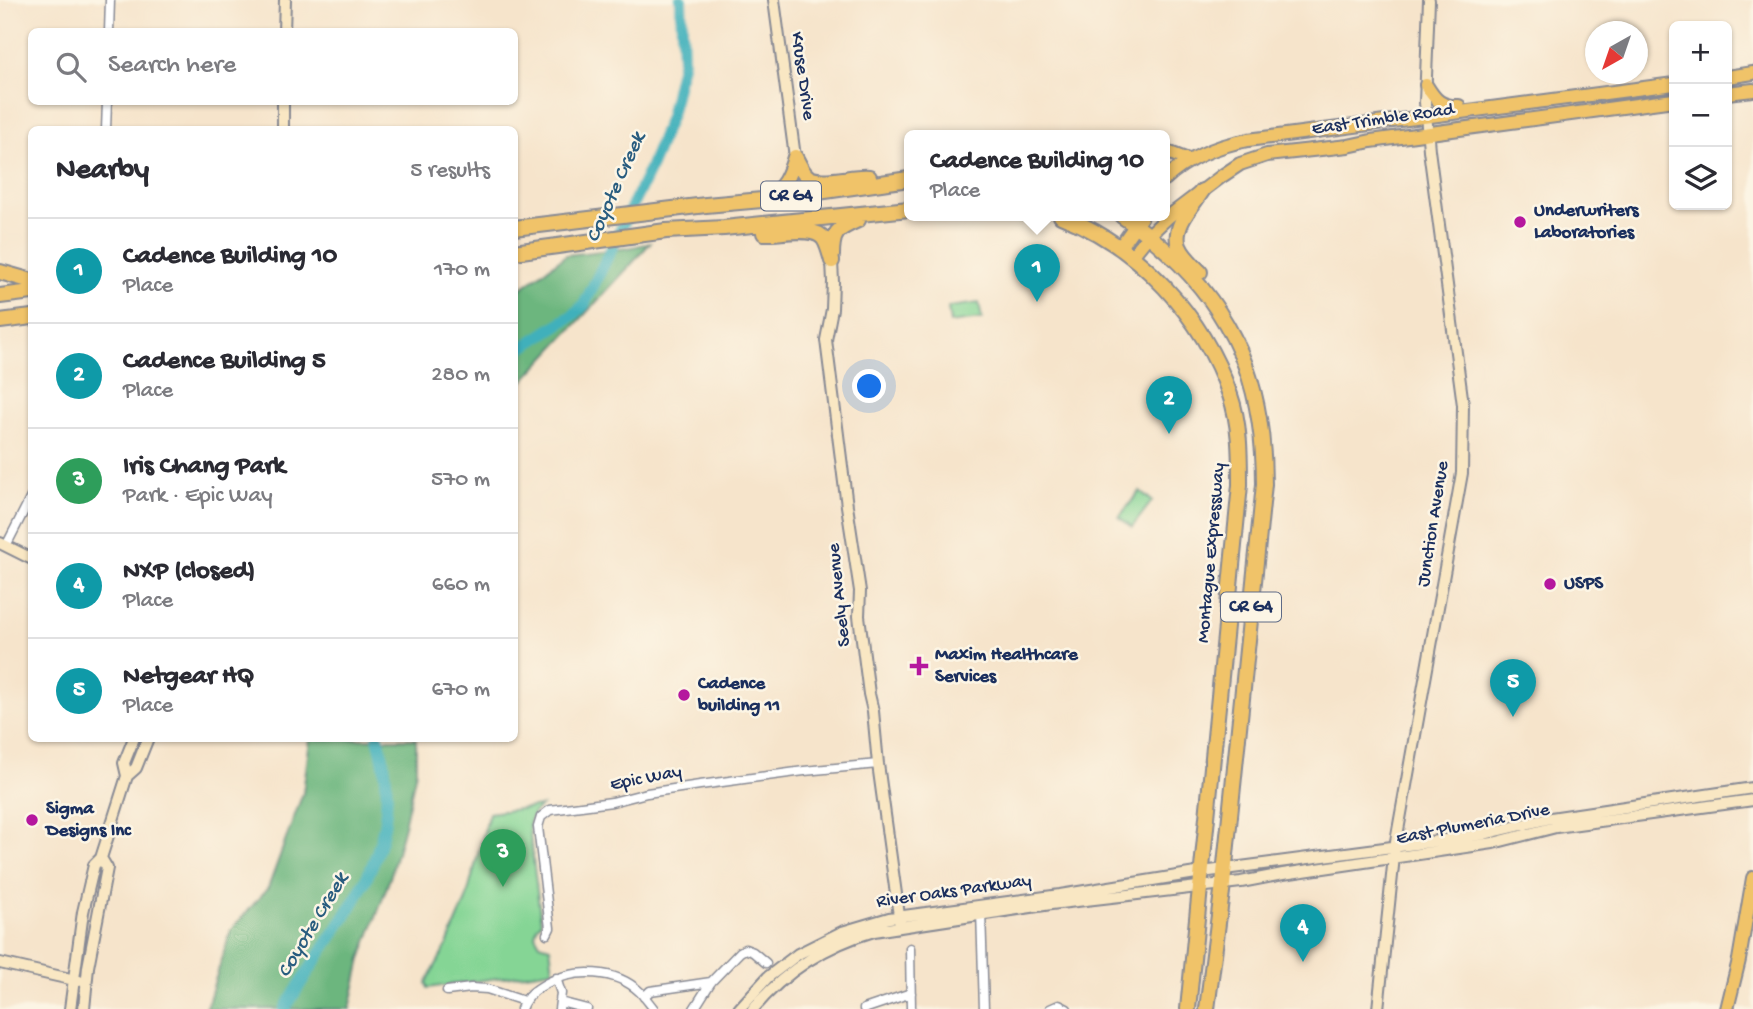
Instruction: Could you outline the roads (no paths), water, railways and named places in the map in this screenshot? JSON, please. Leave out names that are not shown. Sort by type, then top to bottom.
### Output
[{"type":"highway","points":[[795,158],[809,178],[820,181],[860,176],[903,180]]},
{"type":"highway","points":[[762,200],[783,187],[795,158]]},
{"type":"highway","name":"CR G4","points":[[518,227],[762,200],[903,180]]},
{"type":"highway","points":[[1202,191],[1185,217],[1177,237],[1180,248],[1208,282],[1213,302]]},
{"type":"highway","name":"CR G4","points":[[518,251],[659,232],[724,229],[904,210]]},
{"type":"highway","points":[[832,261],[836,232],[870,214]]},
{"type":"highway","name":"Montague Expressway","points":[[1074,221],[1132,256],[1172,297],[1200,332],[1219,368],[1236,421],[1240,485],[1188,1009]]},
{"type":"highway","name":"CR G4","points":[[1140,221],[1149,235],[1199,284],[1213,302],[1239,347],[1260,417],[1264,456],[1264,484],[1207,1009]]},
{"type":"highway","points":[[724,229],[768,234],[815,232],[825,241],[832,261]]},
{"type":"highway","points":[[0,272],[28,280]]},
{"type":"highway","points":[[0,296],[28,292]]},
{"type":"highway","points":[[4,322],[28,318]]},
{"type":"main road","points":[[1732,76],[1753,73]]},
{"type":"main road","points":[[1426,85],[1432,94],[1448,107],[1512,105]]},
{"type":"main road","name":"East Trimble Road","points":[[1170,175],[1188,160],[1212,149],[1248,140],[1669,85]]},
{"type":"main road","points":[[1732,92],[1753,90]]},
{"type":"main road","name":"East Trimble Road","points":[[1170,215],[1240,164],[1267,155],[1669,101]]},
{"type":"main road","points":[[1170,153],[1188,160]]},
{"type":"main road","points":[[1120,247],[1138,221]]},
{"type":"main road","name":"East Trimble Road","points":[[1132,256],[1164,221]]},
{"type":"main road","points":[[1727,1009],[1753,878]]},
{"type":"street","points":[[109,28],[110,0]]},
{"type":"street","points":[[284,28],[285,0]]},
{"type":"street","name":"Kruse Drive","points":[[774,0],[795,158]]},
{"type":"street","name":"Junction Avenue","points":[[1378,1009],[1394,853],[1462,472],[1463,405],[1427,133],[1429,0]]},
{"type":"street","points":[[106,126],[107,105]]},
{"type":"street","points":[[283,105],[283,126]]},
{"type":"street","name":"Seely Avenue","points":[[832,261],[832,309],[826,340],[860,591],[859,616],[873,711],[877,764],[900,921]]},
{"type":"street","points":[[28,502],[3,545],[28,557]]},
{"type":"street","points":[[70,1009],[83,912],[94,865],[102,858],[127,776],[124,763],[132,742]]},
{"type":"street","points":[[127,776],[136,768],[146,742]]},
{"type":"street","name":"Epic Way","points":[[547,934],[550,928],[538,827],[541,817],[550,810],[612,802],[647,793],[700,785],[877,764]]},
{"type":"street","name":"East Plumeria Drive","points":[[1644,810],[1753,788]]},
{"type":"street","name":"East Plumeria Drive","points":[[1200,879],[1308,870],[1484,834],[1522,830],[1551,818],[1753,800]]},
{"type":"street","points":[[84,1009],[107,868],[102,858]]},
{"type":"street","name":"River Oaks Parkway","points":[[739,1009],[768,977],[798,954],[842,932],[870,923],[1023,904],[1029,899],[1105,888],[1200,879]]},
{"type":"street","name":"River Oaks Parkway","points":[[981,910],[1051,904],[1200,879]]},
{"type":"street","points":[[1051,904],[1061,899],[1095,894],[1105,888]]},
{"type":"street","points":[[981,910],[984,1009]]},
{"type":"street","name":"River Oaks Parkway","points":[[753,1009],[793,970],[828,948],[900,921]]},
{"type":"street","points":[[910,948],[911,1009]]},
{"type":"street","points":[[694,1009],[711,982],[740,952],[746,949],[766,963]]},
{"type":"street","points":[[0,963],[87,983]]},
{"type":"street","points":[[447,991],[487,989],[522,1005],[537,988],[555,978],[579,973],[600,973],[613,976],[638,990],[654,1009]]},
{"type":"street","points":[[555,978],[561,993],[560,1005],[587,1009]]},
{"type":"street","points":[[644,996],[650,991],[711,982]]},
{"type":"street","points":[[864,1009],[911,993]]},
{"type":"street","points":[[1050,1009],[1059,1005],[1067,1009]]},
{"type":"waterway","name":"Coyote Creek","points":[[518,350],[584,305],[649,171],[670,117],[683,60],[681,0]]},
{"type":"waterway","name":"Coyote Creek","points":[[285,1009],[347,914],[378,851],[386,816],[386,779],[379,742]]},
{"type":"place","name":"Underwriters Laboratories","points":[[1520,222]]},
{"type":"place","name":"Cadence Building 10","points":[[1037,302]]},
{"type":"place","name":"Cadence Building 5","points":[[1169,434]]},
{"type":"place","name":"USPS","points":[[1550,584]]},
{"type":"place","name":"Maxim Healthcare Services","points":[[919,666]]},
{"type":"place","name":"Cadence building 11","points":[[684,695]]},
{"type":"place","name":"Netgear HQ","points":[[1513,717]]},
{"type":"place","name":"Sigma Designs Inc","points":[[32,820]]},
{"type":"place","name":"Iris Chang Park","points":[[503,887]]},
{"type":"place","name":"NXP (closed)","points":[[1303,962]]}]
